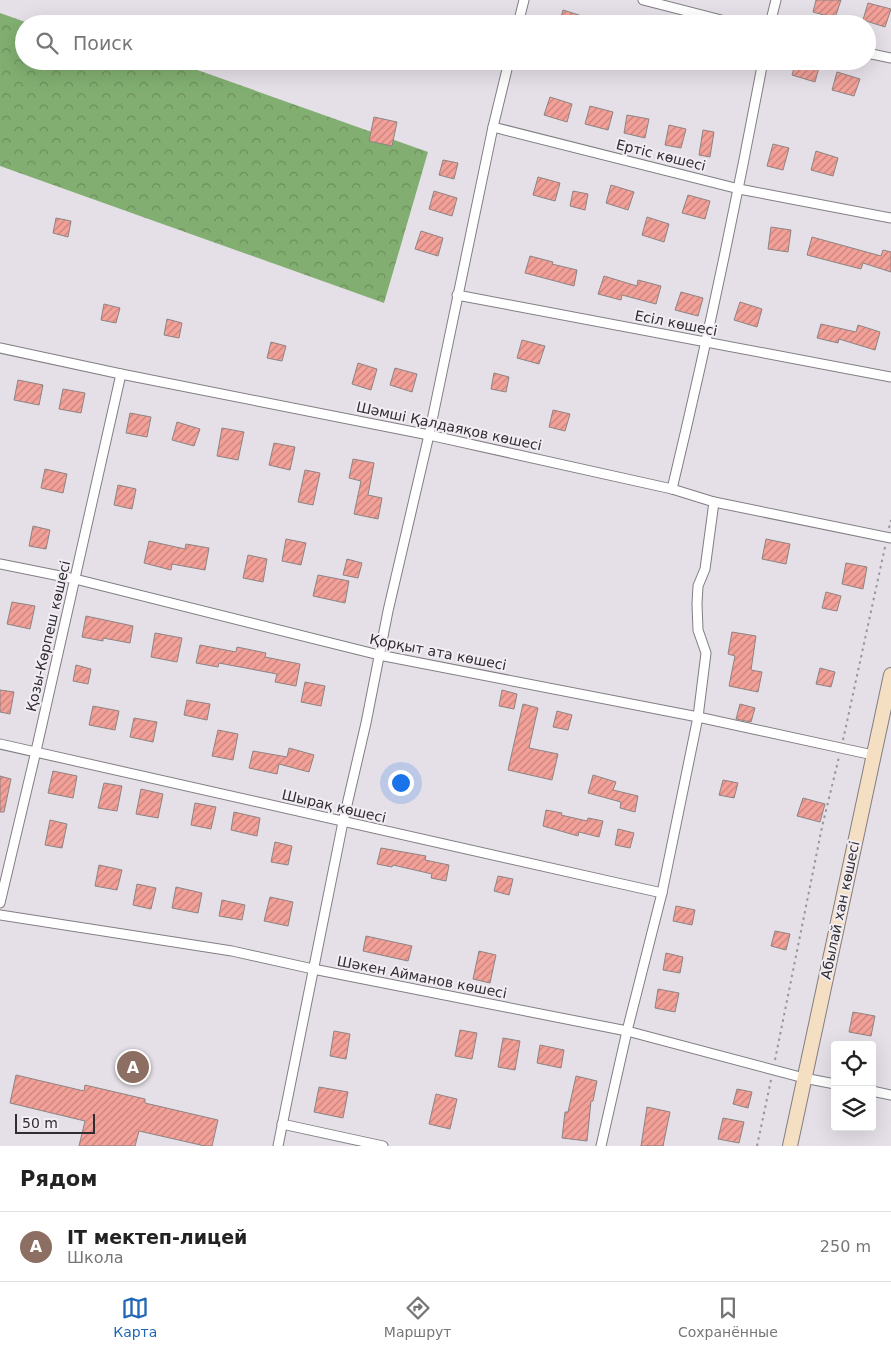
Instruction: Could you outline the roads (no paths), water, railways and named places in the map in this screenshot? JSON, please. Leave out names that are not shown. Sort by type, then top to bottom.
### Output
[{"type":"street","points":[[520,15],[524,0]]},
{"type":"street","points":[[643,0],[702,15]]},
{"type":"street","points":[[772,15],[776,0]]},
{"type":"street","points":[[876,55],[891,58]]},
{"type":"street","points":[[278,1146],[343,822],[429,435],[492,127],[507,70]]},
{"type":"street","points":[[672,489],[707,343],[761,70]]},
{"type":"street","name":"Ертіс көшесі","points":[[492,127],[739,189],[891,218]]},
{"type":"street","name":"Есіл көшесі","points":[[457,295],[891,377]]},
{"type":"street","name":"Шәмші Қалдаяқов көшесі","points":[[0,348],[429,435],[672,489],[714,502],[889,537]]},
{"type":"street","name":"Қозы-Көрпеш көшесі","points":[[0,903],[121,374]]},
{"type":"street","points":[[601,1146],[627,1031],[662,893],[698,717],[706,653],[698,630],[698,586],[704,569],[714,502]]},
{"type":"street","name":"Қорқыт ата көшесі","points":[[0,564],[74,579],[379,655],[698,717],[873,755]]},
{"type":"street","name":"Абылай хан көшесі","points":[[790,1146],[873,755],[888,705],[891,674]]},
{"type":"street","name":"Шырақ көшесі","points":[[0,744],[662,893]]},
{"type":"street","name":"Шәкен Айманов көшесі","points":[[0,915],[232,951],[313,969],[627,1031],[804,1078],[831,1083]]},
{"type":"street","points":[[876,1093],[891,1095]]},
{"type":"street","points":[[282,1124],[383,1146]]},
{"type":"place","name":"IT мектеп-лицей","points":[[133,1067]]}]
